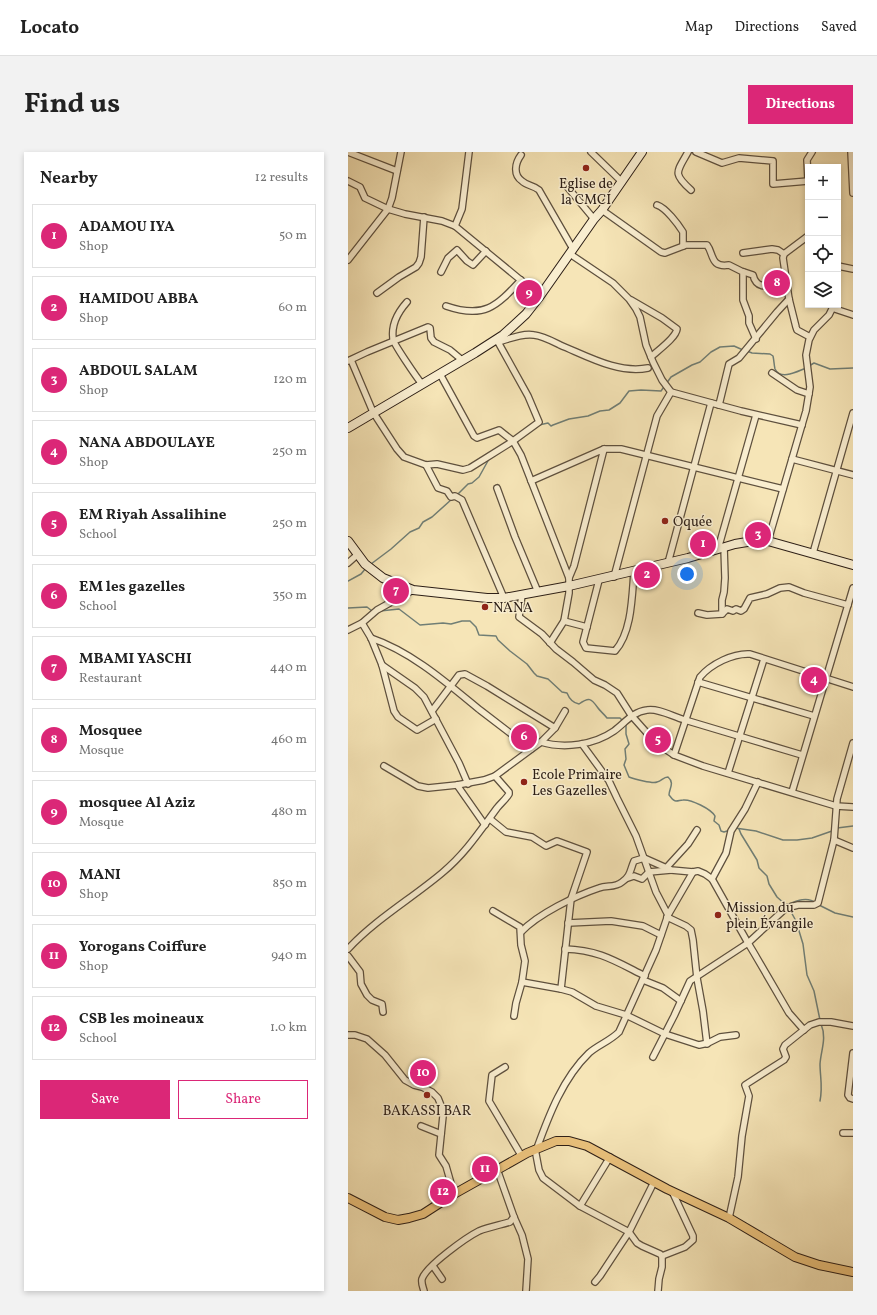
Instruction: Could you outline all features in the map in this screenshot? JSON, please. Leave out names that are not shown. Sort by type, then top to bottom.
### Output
[{"type":"main road","points":[[348,1198],[385,1217],[398,1220],[424,1214],[454,1194],[536,1148],[556,1141],[569,1141],[587,1146],[610,1157],[654,1182],[730,1218],[795,1257],[819,1265],[853,1272]]},
{"type":"street","points":[[348,152],[398,171]]},
{"type":"street","points":[[348,260],[388,208],[398,171],[401,152]]},
{"type":"street","points":[[456,226],[462,209],[470,152]]},
{"type":"street","points":[[591,152],[622,182]]},
{"type":"street","points":[[348,428],[462,360],[497,341],[526,314],[602,210],[642,152]]},
{"type":"street","points":[[688,152],[678,172],[678,177],[690,190]]},
{"type":"street","points":[[696,152],[722,163],[739,158],[774,161],[773,184],[805,180]]},
{"type":"street","points":[[807,164],[807,160],[812,152]]},
{"type":"street","points":[[851,152],[853,193]]},
{"type":"street","points":[[521,155],[517,161],[516,168],[518,177],[523,182],[534,186],[539,190],[571,251],[613,283],[629,299],[636,309],[640,317],[646,345],[652,360],[662,380],[670,390],[719,406],[802,425]]},
{"type":"street","points":[[348,180],[360,187],[365,198],[388,208],[405,214],[442,221],[456,226],[540,296]]},
{"type":"street","points":[[564,183],[594,219]]},
{"type":"street","points":[[657,205],[668,214],[683,232],[683,246]]},
{"type":"street","points":[[602,210],[661,252],[665,253],[683,246],[707,245],[710,256],[719,265],[722,266],[729,264],[743,272],[753,275],[754,280],[766,287],[776,284],[787,288]]},
{"type":"street","points":[[377,294],[416,267],[419,263],[421,257],[424,218]]},
{"type":"street","points":[[784,254],[805,238]]},
{"type":"street","points":[[743,253],[772,249],[778,250],[784,254]]},
{"type":"street","points":[[441,272],[448,258],[456,250],[473,265],[486,251]]},
{"type":"street","points":[[784,254],[784,271],[796,327],[797,330],[810,337]]},
{"type":"street","points":[[841,267],[853,269]]},
{"type":"street","points":[[743,272],[743,300],[749,316],[749,323],[756,339]]},
{"type":"street","points":[[446,306],[455,309],[481,312],[494,306],[521,280]]},
{"type":"street","points":[[629,299],[662,318],[677,329],[676,333],[652,360],[648,368]]},
{"type":"street","points":[[719,406],[729,364],[739,358],[789,299]]},
{"type":"street","points":[[407,302],[399,311],[395,319],[392,341],[422,384]]},
{"type":"street","points":[[768,541],[802,425],[809,394],[810,382],[806,356],[810,337],[814,330],[829,314],[831,308]]},
{"type":"street","points":[[837,308],[853,315]]},
{"type":"street","points":[[462,360],[450,350],[434,342],[430,328],[428,327],[350,360],[373,412],[397,449],[404,457],[426,465],[437,464],[463,470],[470,468],[514,442],[539,422],[528,396],[497,341]]},
{"type":"street","points":[[497,341],[532,335],[548,339],[600,361],[630,370],[648,368],[658,373]]},
{"type":"street","points":[[772,373],[797,390],[809,394]]},
{"type":"street","points":[[440,374],[474,436],[477,438],[499,430],[514,442],[521,456],[569,578]]},
{"type":"street","points":[[614,577],[648,455],[657,416],[670,390]]},
{"type":"street","points":[[668,563],[711,403]]},
{"type":"street","points":[[813,553],[853,413]]},
{"type":"street","points":[[722,614],[725,578],[721,548],[756,415]]},
{"type":"street","points":[[531,481],[604,449],[621,449],[783,490]]},
{"type":"street","points":[[550,643],[564,622],[569,578],[576,558],[604,449]]},
{"type":"street","points":[[792,459],[853,475]]},
{"type":"street","points":[[426,465],[438,488],[447,491],[451,497],[455,496],[462,500],[504,598]]},
{"type":"street","points":[[497,488],[515,537],[538,592]]},
{"type":"street","points":[[348,541],[365,564],[383,578],[413,590],[487,598],[504,598],[614,577],[721,548],[753,541],[768,541],[853,565]]},
{"type":"street","points":[[348,563],[357,554]]},
{"type":"street","points":[[599,580],[583,642],[586,648],[612,652],[617,649],[628,625],[631,614],[634,572]]},
{"type":"street","points":[[698,613],[707,615],[722,614],[727,609],[741,611],[744,609],[750,598],[767,594],[780,588],[788,587],[848,605]]},
{"type":"street","points":[[792,792],[853,588]]},
{"type":"street","points":[[348,630],[413,590]]},
{"type":"street","points":[[522,595],[519,617],[542,634],[556,649],[594,680],[617,693],[631,716],[662,747],[674,755],[836,806],[853,807]]},
{"type":"street","points":[[362,622],[371,638],[382,665],[392,706],[398,716],[417,730],[436,719]]},
{"type":"street","points":[[564,622],[587,627]]},
{"type":"street","points":[[371,638],[385,642],[408,655],[451,686],[531,749]]},
{"type":"street","points":[[674,755],[698,682],[705,671],[732,657],[750,654],[853,687]]},
{"type":"street","points":[[728,773],[764,659]]},
{"type":"street","points":[[382,665],[424,696],[460,763],[468,784]]},
{"type":"street","points":[[432,711],[458,675],[465,674],[555,728]]},
{"type":"street","points":[[698,682],[814,716]]},
{"type":"street","points":[[541,742],[552,746],[592,742],[613,732],[631,716],[647,710],[656,710],[686,721],[740,735],[802,755]]},
{"type":"street","points":[[384,766],[418,786],[428,788],[468,784],[495,776],[541,742],[555,728],[565,711]]},
{"type":"street","points":[[653,1057],[690,981],[748,943],[788,908],[817,904],[834,840],[836,806],[853,742]]},
{"type":"street","points":[[582,744],[609,781],[636,836],[656,892],[668,916],[691,930],[696,978],[703,1011],[707,1044]]},
{"type":"street","points":[[348,949],[378,921],[442,873],[462,854],[497,808],[510,794],[495,776]]},
{"type":"street","points":[[712,879],[726,853],[732,829],[745,809],[758,782]]},
{"type":"street","points":[[457,785],[485,825]]},
{"type":"street","points":[[490,819],[506,832],[532,837],[546,846],[557,841],[587,852],[571,899],[561,989]]},
{"type":"street","points":[[520,932],[532,921],[571,899],[601,887],[616,886],[634,876],[642,879],[649,872],[669,868],[697,830]]},
{"type":"street","points":[[834,840],[853,848]]},
{"type":"street","points":[[628,878],[634,861],[644,858],[669,868],[694,872],[698,871],[712,879],[789,1013],[804,1030]]},
{"type":"street","points":[[662,1256],[637,1243],[629,1232],[580,1206],[543,1178],[539,1170],[536,1148],[557,1102],[578,1065],[590,1052],[612,1039],[619,1032],[644,978],[668,916],[694,872]]},
{"type":"street","points":[[493,911],[520,927],[521,945],[525,961],[514,1016]]},
{"type":"street","points":[[568,924],[611,921],[643,926],[661,935]]},
{"type":"street","points":[[565,949],[581,950],[611,958],[663,988],[681,1001]]},
{"type":"street","points":[[348,956],[360,972],[361,984],[367,995],[372,1000],[382,1004],[383,1012]]},
{"type":"street","points":[[522,982],[572,992],[596,1006],[626,1015],[665,1034],[699,1046],[707,1044],[720,1037],[736,1035]]},
{"type":"street","points":[[730,1218],[738,1177],[742,1136],[749,1096],[745,1086],[784,1060],[786,1057],[783,1049],[785,1045],[810,1025],[821,1022],[853,1026]]},
{"type":"street","points":[[348,1035],[355,1035],[367,1039],[385,1055],[405,1080],[432,1092],[438,1098],[442,1108],[439,1155],[446,1166],[454,1194]]},
{"type":"street","points":[[853,1053],[848,1095],[853,1099]]},
{"type":"street","points":[[504,1067],[492,1076],[488,1096],[489,1101],[521,1156]]},
{"type":"street","points":[[421,1126],[441,1134]]},
{"type":"street","points":[[844,1133],[853,1133]]},
{"type":"street","points":[[580,1206],[610,1157]]},
{"type":"street","points":[[497,1169],[522,1235],[528,1259],[526,1291]]},
{"type":"street","points":[[595,1282],[629,1232],[654,1182]]},
{"type":"street","points":[[662,1256],[685,1247],[693,1240],[693,1236],[672,1191]]},
{"type":"street","points":[[424,1291],[422,1280],[424,1274],[439,1259],[460,1243],[480,1231],[510,1222],[514,1216]]},
{"type":"street","points":[[658,1291],[658,1279],[662,1267],[662,1256]]},
{"type":"street","points":[[433,1266],[442,1279]]},
{"type":"waterway","points":[[539,425],[548,423],[551,426],[569,419],[588,416],[600,411],[609,410],[620,403],[629,391],[661,391],[671,377],[700,362],[711,352],[720,347],[734,346],[743,350]]},
{"type":"waterway","points":[[747,351],[752,353],[770,354],[773,356],[775,369],[781,374],[790,374],[806,368]]},
{"type":"waterway","points":[[809,366],[814,363],[830,369],[853,368]]},
{"type":"waterway","points":[[517,441],[525,435]]},
{"type":"waterway","points":[[457,495],[468,484],[472,483],[479,477],[489,459]]},
{"type":"waterway","points":[[371,564],[410,532],[419,528],[423,522],[432,517],[452,499]]},
{"type":"waterway","points":[[348,581],[361,574],[366,568]]},
{"type":"waterway","points":[[348,608],[367,607],[372,611]]},
{"type":"waterway","points":[[380,611],[399,609],[420,625],[443,623],[451,624],[462,621],[470,621],[476,627],[479,635],[496,636],[498,640],[510,651],[527,664],[537,676],[548,679],[562,692],[567,693],[573,701],[579,704],[585,700],[592,700],[607,718],[620,718],[623,721]]},
{"type":"waterway","points":[[626,724],[626,734],[629,744],[625,749],[626,759],[624,765],[629,777],[652,782],[668,777],[671,782],[669,795],[673,800],[687,800],[700,805],[713,813],[715,816],[714,821],[719,825],[721,831],[724,832],[730,830]]},
{"type":"waterway","points":[[837,828],[853,826]]},
{"type":"waterway","points":[[735,828],[756,831],[783,840],[812,838],[832,831]]},
{"type":"waterway","points":[[739,829],[757,860],[759,868],[767,876],[769,884],[777,897],[786,905]]},
{"type":"waterway","points":[[786,905],[805,900],[816,903]]},
{"type":"waterway","points":[[819,905],[835,913],[853,917]]},
{"type":"waterway","points":[[790,910],[796,921],[803,944],[807,975],[814,991],[820,1020]]},
{"type":"waterway","points":[[820,1101],[820,1064],[824,1039],[821,1024]]},
{"type":"place","name":"Eglise de la CMCI","points":[[586,168]]},
{"type":"place","name":"Mosquee","points":[[777,283]]},
{"type":"place","name":"mosquee Al Aziz","points":[[529,293]]},
{"type":"place","name":"Oquée","points":[[665,521]]},
{"type":"place","name":"ABDOUL SALAM","points":[[758,535]]},
{"type":"place","name":"ADAMOU IYA","points":[[703,544]]},
{"type":"place","name":"HAMIDOU ABBA","points":[[647,575]]},
{"type":"place","name":"MBAMI YASCHI","points":[[396,591]]},
{"type":"place","name":"NANA","points":[[485,607]]},
{"type":"place","name":"NANA ABDOULAYE","points":[[814,680]]},
{"type":"place","name":"EM les gazelles","points":[[524,737]]},
{"type":"place","name":"EM Riyah Assalihine","points":[[658,740]]},
{"type":"place","name":"Ecole Primaire Les Gazelles","points":[[524,782]]},
{"type":"place","name":"Mission du plein Évangile","points":[[718,915]]},
{"type":"place","name":"MANI","points":[[423,1073]]},
{"type":"place","name":"BAKASSI BAR","points":[[427,1095]]},
{"type":"place","name":"Yorogans Coiffure","points":[[485,1169]]},
{"type":"place","name":"CSB les moineaux","points":[[443,1192]]}]
